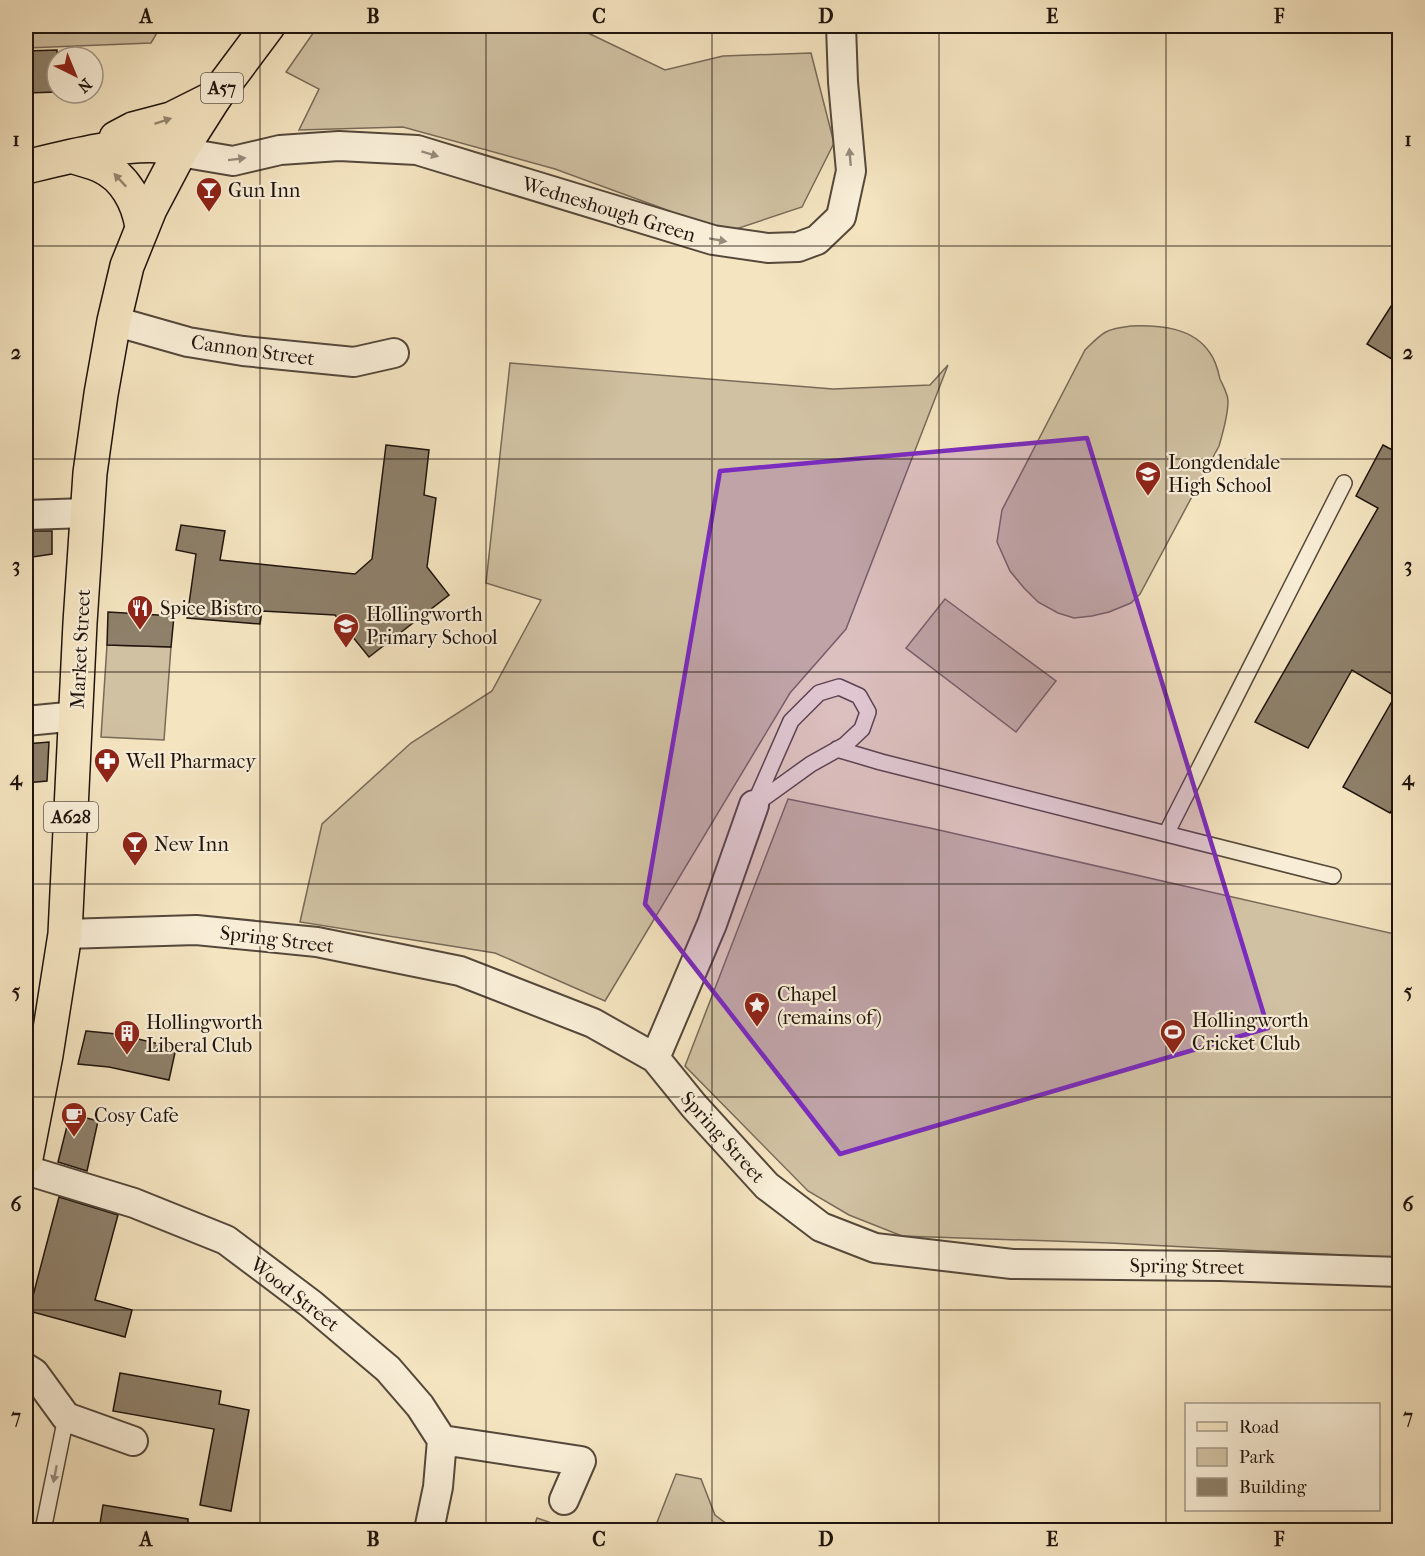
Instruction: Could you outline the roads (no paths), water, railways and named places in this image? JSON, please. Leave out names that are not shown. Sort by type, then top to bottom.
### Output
[{"type":"main road","name":"A57","points":[[180,152],[216,97],[268,26]]},
{"type":"main road","points":[[82,155],[133,129],[171,119],[216,97]]},
{"type":"main road","points":[[26,167],[137,146],[164,146],[180,152]]},
{"type":"main road","name":"Market Street","points":[[26,1158],[36,1055],[65,934],[87,513],[101,394],[127,266],[150,209],[180,152]]},
{"type":"main road","points":[[82,155],[122,180],[135,202],[142,227]]},
{"type":"street","name":"Wedneshough Green","points":[[180,152],[233,161],[280,150],[339,146],[417,150],[712,240],[768,248],[798,247],[817,240],[841,218],[851,171],[843,82],[841,26]]},
{"type":"street","name":"Cannon Street","points":[[114,321],[188,342],[243,351],[354,362],[394,353]]},
{"type":"street","points":[[26,515],[87,513]]},
{"type":"street","points":[[26,721],[76,716]]},
{"type":"street","points":[[655,1059],[712,924],[754,805]]},
{"type":"street","name":"Spring Street","points":[[65,934],[196,930],[317,942],[460,971],[593,1023],[655,1059],[694,1106],[767,1186],[821,1227],[875,1248],[1012,1264],[1221,1266],[1400,1272]]},
{"type":"street","name":"Wood Street","points":[[26,1170],[135,1203],[225,1240],[311,1304],[388,1370],[420,1406],[442,1440]]},
{"type":"street","points":[[26,1368],[34,1373],[66,1417],[133,1441]]},
{"type":"street","points":[[429,1530],[438,1487],[442,1440],[581,1461],[564,1500]]},
{"type":"lane","points":[[1166,834],[1344,483]]},
{"type":"lane","points":[[839,687],[859,696],[868,712],[862,729],[845,745],[811,764],[754,805],[791,721],[819,693],[839,687]]},
{"type":"lane","points":[[837,749],[1333,876]]},
{"type":"lane","points":[[43,1530],[66,1417]]},
{"type":"place","name":"Gun Inn","points":[[209,213]]},
{"type":"place","name":"Longdendale High School","points":[[1148,497]]},
{"type":"place","name":"Spice Bistro","points":[[140,631]]},
{"type":"place","name":"Hollingworth Primary School","points":[[346,649]]},
{"type":"place","name":"Well Pharmacy","points":[[107,784]]},
{"type":"place","name":"New Inn","points":[[135,867]]},
{"type":"place","name":"Chapel (remains of)","points":[[757,1028]]},
{"type":"place","name":"Hollingworth Cricket Club","points":[[1173,1055]]},
{"type":"place","name":"Hollingworth Liberal Club","points":[[127,1056]]},
{"type":"place","name":"Cosy Cafe","points":[[74,1138]]}]
